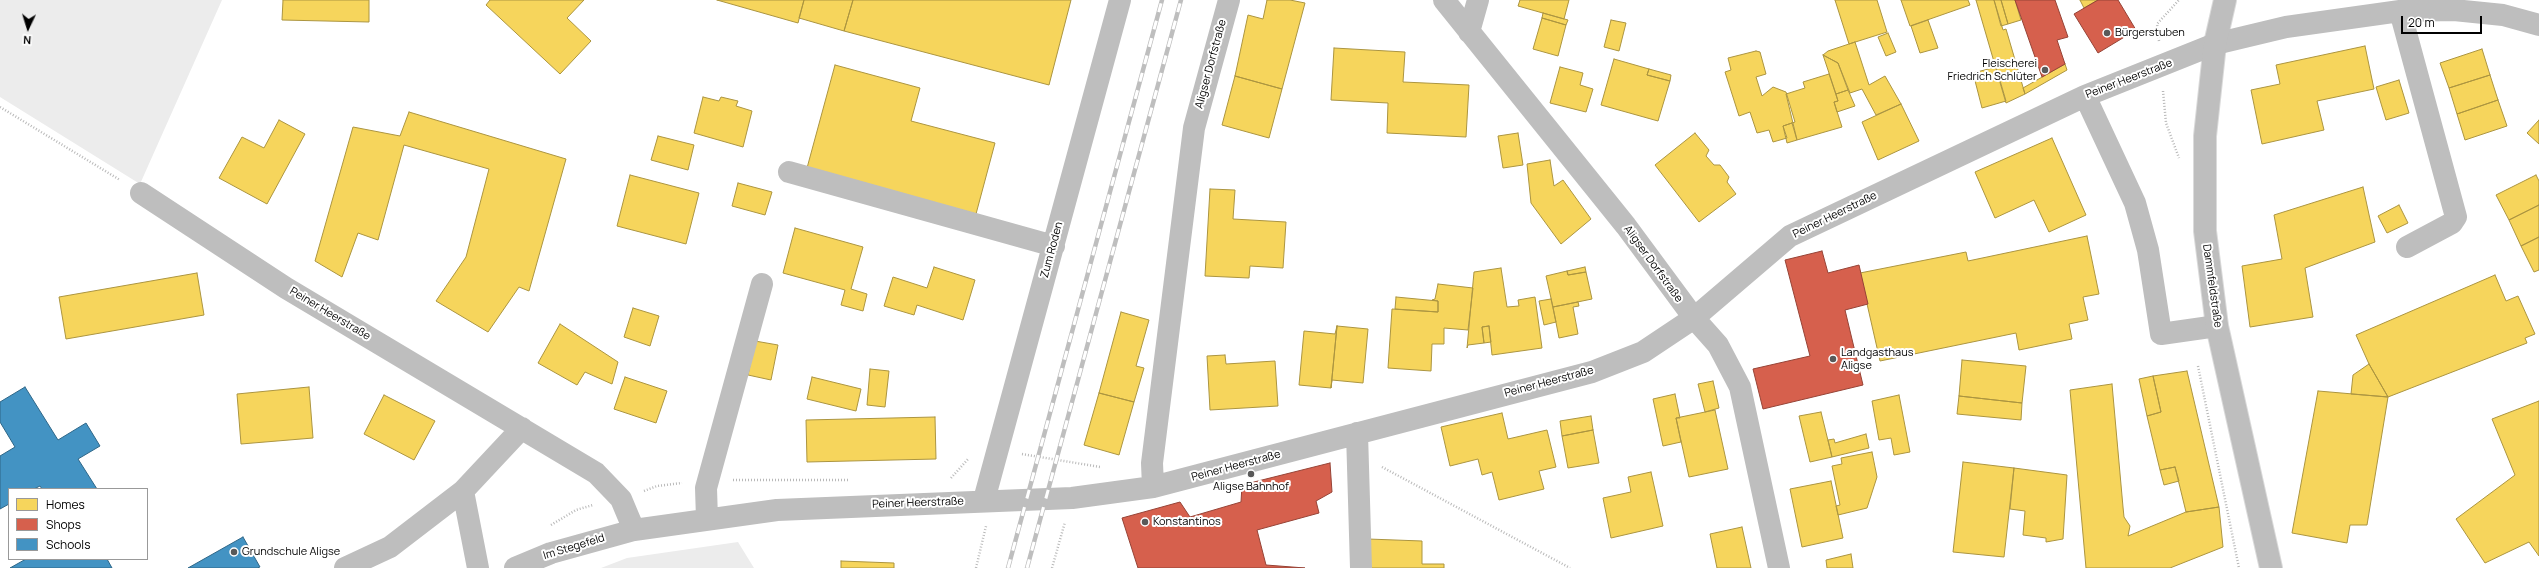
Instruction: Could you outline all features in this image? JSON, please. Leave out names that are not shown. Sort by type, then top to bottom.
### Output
[{"type":"street","name":"Zum Roden","points":[[984,500],[1120,0]]},
{"type":"street","name":"Aligser Dorfstraße","points":[[1153,486],[1152,463],[1194,128],[1228,0]]},
{"type":"street","name":"Aligser Dorfstraße","points":[[1444,0],[1626,226],[1694,318],[1718,345],[1740,387],[1779,568]]},
{"type":"street","points":[[1469,32],[1478,0]]},
{"type":"street","name":"Dammfeldstraße","points":[[2225,0],[2215,44],[2205,136],[2205,231],[2217,326],[2271,568]]},
{"type":"street","name":"Peiner Heerstraße","points":[[141,193],[286,288],[596,473],[621,499],[634,530],[707,519],[824,506],[1072,498],[1153,486],[1358,444],[1592,372],[1643,352],[1694,318],[1790,236],[2084,96],[2161,67],[2215,44],[2286,27],[2400,11],[2507,8],[2539,25]]},
{"type":"street","points":[[2400,11],[2456,217],[2452,223],[2407,247]]},
{"type":"street","points":[[2084,96],[2135,203],[2148,250],[2161,334],[2217,326]]},
{"type":"street","points":[[789,172],[1054,246]]},
{"type":"street","points":[[707,519],[706,488],[762,284]]},
{"type":"street","points":[[345,568],[390,547],[462,491],[522,428]]},
{"type":"street","points":[[1358,444],[1360,568]]},
{"type":"street","points":[[462,491],[478,568]]},
{"type":"street","name":"Im Stegefeld","points":[[515,568],[551,552],[634,530]]},
{"type":"path","points":[[2161,67],[2157,24],[2179,0]]},
{"type":"path","points":[[0,107],[141,193]]},
{"type":"path","points":[[1358,444],[1570,568]]},
{"type":"path","points":[[950,479],[976,450],[998,451],[1104,467]]},
{"type":"path","points":[[621,499],[657,486],[708,480],[854,480]]},
{"type":"path","points":[[1052,568],[1072,498]]},
{"type":"path","points":[[976,568],[986,526],[984,500]]},
{"type":"shaded area","points":[[0,0],[222,0],[140,184],[0,97]]},
{"type":"shaded area","points":[[738,542],[754,568],[601,568],[627,558]]},
{"type":"building: Homes","points":[[283,0],[369,0],[369,22],[282,20]]},
{"type":"building: Homes","points":[[490,0],[584,0],[567,18],[591,41],[560,74],[486,5]]},
{"type":"building: Homes","points":[[717,0],[804,0],[798,23]]},
{"type":"building: Homes","points":[[804,0],[853,0],[844,31],[799,18]]},
{"type":"building: Homes","points":[[853,0],[1071,0],[1049,85],[844,31]]},
{"type":"building: Homes","points":[[1267,0],[1290,0],[1305,3],[1282,89],[1235,76],[1248,15],[1263,19]]},
{"type":"building: Homes","points":[[1520,0],[1569,0],[1564,19],[1518,6]]},
{"type":"building: Homes","points":[[1835,0],[1877,0],[1887,32],[1849,44]]},
{"type":"building: Homes","points":[[1901,0],[1968,0],[1970,5],[1910,26]]},
{"type":"building: Homes","points":[[1976,0],[1994,0],[2003,30],[2006,29],[2025,94],[2006,103]]},
{"type":"building: Homes","points":[[1994,0],[2001,0],[2008,24],[2001,26]]},
{"type":"building: Homes","points":[[2001,0],[2015,0],[2021,20],[2008,24]]},
{"type":"building: Homes","points":[[2080,0],[2098,0],[2084,8]]},
{"type":"building: Homes","points":[[1543,13],[1568,20],[1566,25],[1542,18]]},
{"type":"building: Homes","points":[[1542,18],[1566,25],[1558,56],[1533,49]]},
{"type":"building: Homes","points":[[1611,20],[1626,23],[1619,51],[1604,47]]},
{"type":"building: Homes","points":[[1928,20],[1938,48],[1920,53],[1911,26]]},
{"type":"building: Homes","points":[[1888,33],[1896,52],[1886,56],[1878,37]]},
{"type":"building: Homes","points":[[1855,42],[1869,85],[1885,76],[1901,104],[1876,115],[1862,89],[1850,93],[1838,63],[1823,55],[1828,51]]},
{"type":"building: Homes","points":[[2365,46],[2374,89],[2317,101],[2324,130],[2262,144],[2251,90],[2280,84],[2276,65]]},
{"type":"building: Homes","points":[[1334,48],[1405,52],[1403,82],[1469,85],[1466,137],[1387,133],[1388,103],[1331,100]]},
{"type":"building: Homes","points":[[2482,49],[2490,75],[2449,88],[2440,63]]},
{"type":"building: Homes","points":[[1756,51],[1760,52],[1766,74],[1756,77],[1762,96],[1773,87],[1786,92],[1795,122],[1783,126],[1787,138],[1773,142],[1769,130],[1757,133],[1750,112],[1739,116],[1725,72],[1731,70],[1728,58]]},
{"type":"building: Homes","points":[[1823,55],[1838,63],[1848,90],[1836,94]]},
{"type":"building: Homes","points":[[1614,59],[1649,69],[1647,75],[1670,81],[1658,121],[1601,105]]},
{"type":"building: Homes","points":[[2065,64],[2067,70],[2025,94],[2023,88]]},
{"type":"building: Homes","points":[[835,65],[920,88],[911,121],[995,143],[976,214],[807,168]]},
{"type":"building: Homes","points":[[1560,67],[1583,73],[1580,85],[1593,89],[1586,112],[1550,103]]},
{"type":"building: Homes","points":[[1996,67],[2006,101],[1982,108],[1973,73]]},
{"type":"building: Homes","points":[[1649,69],[1671,75],[1670,81],[1647,75]]},
{"type":"building: Homes","points":[[1829,74],[1838,101],[1834,102],[1842,127],[1797,140],[1786,94],[1805,88],[1803,82]]},
{"type":"building: Homes","points":[[2490,75],[2498,100],[2457,114],[2449,88]]},
{"type":"building: Homes","points":[[1235,76],[1282,89],[1269,138],[1222,125]]},
{"type":"building: Homes","points":[[2399,80],[2409,113],[2386,120],[2376,87]]},
{"type":"building: Homes","points":[[1848,90],[1855,106],[1837,112],[1834,102],[1838,101],[1836,94]]},
{"type":"building: Homes","points":[[703,97],[719,101],[721,97],[738,101],[736,106],[752,111],[743,147],[694,133]]},
{"type":"building: Homes","points":[[2498,100],[2507,126],[2465,140],[2457,114]]},
{"type":"building: Homes","points":[[1901,104],[1919,141],[1878,160],[1862,122]]},
{"type":"building: Homes","points":[[409,112],[566,159],[529,291],[519,287],[488,332],[436,301],[466,257],[489,169],[404,145],[378,240],[358,233],[342,277],[315,261],[353,127],[400,136]]},
{"type":"building: Homes","points":[[279,120],[305,134],[267,204],[219,178],[242,137],[264,148]]},
{"type":"building: Homes","points":[[2539,120],[2539,144],[2527,133]]},
{"type":"building: Homes","points":[[1792,123],[1797,140],[1787,143],[1783,126]]},
{"type":"building: Homes","points":[[1518,133],[1523,165],[1503,168],[1498,136]]},
{"type":"building: Homes","points":[[1695,133],[1709,150],[1706,156],[1714,165],[1720,165],[1729,177],[1727,182],[1736,194],[1699,222],[1655,165]]},
{"type":"building: Homes","points":[[658,136],[694,145],[688,170],[651,160]]},
{"type":"building: Homes","points":[[2052,138],[2086,215],[2049,232],[2034,200],[1995,218],[1975,172]]},
{"type":"building: Homes","points":[[1550,160],[1554,186],[1563,180],[1591,219],[1561,244],[1531,203],[1527,164]]},
{"type":"building: Homes","points":[[630,175],[699,193],[686,244],[617,226]]},
{"type":"building: Homes","points":[[2536,175],[2539,181],[2539,205],[2509,220],[2496,195]]},
{"type":"building: Homes","points":[[738,183],[772,192],[765,215],[732,206]]},
{"type":"building: Homes","points":[[2363,187],[2375,242],[2305,268],[2313,317],[2250,327],[2242,266],[2282,259],[2274,215]]},
{"type":"building: Homes","points":[[1210,189],[1235,190],[1233,219],[1286,222],[1283,268],[1250,266],[1249,278],[1205,276]]},
{"type":"building: Homes","points":[[2399,205],[2408,223],[2387,233],[2378,216]]},
{"type":"building: Homes","points":[[2539,205],[2539,237],[2521,246],[2509,220]]},
{"type":"building: Homes","points":[[795,228],[863,247],[851,289],[867,294],[863,311],[841,305],[845,290],[783,273]]},
{"type":"building: Homes","points":[[2087,236],[2099,294],[2083,297],[2088,320],[2069,324],[2072,339],[2019,350],[2016,333],[1880,361],[1860,273],[1966,252],[1968,261]]},
{"type":"building: Homes","points":[[2539,237],[2539,270],[2534,272],[2521,246]]},
{"type":"building: Homes","points":[[934,267],[975,280],[963,320],[917,305],[914,315],[884,306],[893,277],[927,288]]},
{"type":"building: Homes","points":[[1585,267],[1586,272],[1568,275],[1567,271]]},
{"type":"building: Homes","points":[[1501,268],[1507,307],[1519,306],[1518,300],[1535,297],[1542,348],[1492,355],[1489,326],[1482,327],[1484,343],[1468,345],[1467,348],[1474,272]]},
{"type":"building: Homes","points":[[1567,271],[1568,275],[1586,272],[1592,299],[1553,307],[1546,276]]},
{"type":"building: Homes","points":[[197,273],[204,315],[66,339],[59,297]]},
{"type":"building: Homes","points":[[2495,275],[2506,301],[2518,296],[2535,334],[2525,338],[2527,343],[2388,397],[2369,364],[2356,335]]},
{"type":"building: Homes","points":[[1438,284],[1473,288],[1468,330],[1444,328],[1444,344],[1432,344],[1431,371],[1388,368],[1392,309],[1438,312],[1438,301],[1432,300],[1435,299]]},
{"type":"building: Homes","points":[[1396,297],[1438,301],[1438,312],[1395,309]]},
{"type":"building: Homes","points":[[1551,299],[1556,322],[1544,325],[1539,301]]},
{"type":"building: Homes","points":[[1578,302],[1579,306],[1573,307],[1578,334],[1559,338],[1553,307]]},
{"type":"building: Homes","points":[[633,308],[659,316],[650,346],[624,337]]},
{"type":"building: Homes","points":[[1121,312],[1149,320],[1136,366],[1144,368],[1134,402],[1099,393]]},
{"type":"building: Homes","points":[[560,324],[618,362],[612,384],[585,372],[577,385],[538,363]]},
{"type":"building: Homes","points":[[1337,326],[1368,329],[1363,383],[1332,380],[1331,388]]},
{"type":"building: Homes","points":[[1337,326],[1331,388],[1299,385],[1304,331],[1335,334]]},
{"type":"building: Homes","points":[[1489,326],[1491,342],[1484,343],[1482,327]]},
{"type":"building: Homes","points":[[755,341],[778,345],[771,380],[748,375]]},
{"type":"building: Homes","points":[[1225,355],[1226,364],[1275,361],[1278,406],[1210,410],[1207,356]]},
{"type":"building: Homes","points":[[1962,360],[2026,366],[2022,403],[1959,396]]},
{"type":"building: Homes","points":[[2369,364],[2388,397],[2351,394],[2353,375]]},
{"type":"building: Homes","points":[[870,369],[889,371],[885,407],[867,405]]},
{"type":"building: Homes","points":[[2187,371],[2219,507],[2186,512],[2175,467],[2160,470],[2147,416],[2161,412],[2153,376]]},
{"type":"building: Homes","points":[[2153,376],[2161,412],[2147,416],[2139,379]]},
{"type":"building: Homes","points":[[625,377],[667,391],[656,423],[614,409]]},
{"type":"building: Homes","points":[[812,377],[861,389],[856,411],[807,399]]},
{"type":"building: Homes","points":[[1713,381],[1719,408],[1705,412],[1698,384]]},
{"type":"building: Homes","points":[[2112,384],[2124,517],[2130,526],[2128,536],[2186,512],[2219,507],[2223,547],[2170,568],[2086,568],[2070,390]]},
{"type":"building: Homes","points":[[309,387],[313,438],[241,444],[237,394]]},
{"type":"building: Homes","points":[[2318,391],[2388,397],[2367,525],[2350,525],[2347,543],[2292,533]]},
{"type":"building: Homes","points":[[1099,393],[1134,402],[1119,455],[1084,445]]},
{"type":"building: Homes","points":[[1675,394],[1680,418],[1676,418],[1681,442],[1663,446],[1653,399]]},
{"type":"building: Homes","points":[[384,395],[435,421],[414,460],[364,434]]},
{"type":"building: Homes","points":[[1899,395],[1910,452],[1894,455],[1891,438],[1879,440],[1872,401]]},
{"type":"building: Homes","points":[[1959,396],[2022,403],[2021,420],[1957,414]]},
{"type":"building: Homes","points":[[2539,401],[2539,556],[2529,542],[2485,563],[2456,519],[2515,475],[2492,419]]},
{"type":"building: Homes","points":[[1715,410],[1728,469],[1689,477],[1676,418]]},
{"type":"building: Homes","points":[[1821,412],[1832,457],[1810,462],[1799,416]]},
{"type":"building: Homes","points":[[1502,413],[1508,439],[1547,430],[1556,467],[1539,471],[1544,489],[1499,500],[1492,472],[1482,475],[1478,459],[1450,466],[1441,427]]},
{"type":"building: Homes","points":[[1591,416],[1593,430],[1562,436],[1560,421]]},
{"type":"building: Homes","points":[[935,417],[936,459],[807,462],[806,420]]},
{"type":"building: Homes","points":[[1593,430],[1599,463],[1568,468],[1562,436]]},
{"type":"building: Homes","points":[[1866,434],[1869,448],[1832,457],[1828,440],[1834,439],[1835,443]]},
{"type":"building: Homes","points":[[1872,452],[1877,477],[1867,508],[1838,515],[1836,506],[1840,505],[1832,466],[1842,464],[1841,458]]},
{"type":"building: Homes","points":[[1963,462],[2014,468],[2004,557],[1953,552]]},
{"type":"building: Homes","points":[[2175,467],[2179,481],[2164,485],[2160,470]]},
{"type":"building: Homes","points":[[2014,468],[2067,475],[2063,539],[2046,542],[2046,538],[2023,535],[2025,511],[2010,509]]},
{"type":"building: Homes","points":[[1651,472],[1663,526],[1611,538],[1603,498],[1631,492],[1628,477]]},
{"type":"building: Homes","points":[[1831,481],[1843,538],[1802,547],[1790,489]]},
{"type":"building: Homes","points":[[1742,527],[1751,568],[1717,568],[1710,534]]},
{"type":"building: Homes","points":[[1368,539],[1422,541],[1422,564],[1444,564],[1444,568],[1367,568]]},
{"type":"building: Homes","points":[[1851,554],[1853,568],[1827,568],[1826,560]]},
{"type":"building: Homes","points":[[841,561],[894,563],[894,568],[841,568]]},
{"type":"building: Shops","points":[[2015,0],[2055,0],[2068,37],[2057,40],[2065,64],[2042,77]]},
{"type":"building: Shops","points":[[2098,0],[2118,0],[2136,30],[2098,53],[2074,14]]},
{"type":"building: Shops","points":[[1822,251],[1828,273],[1859,265],[1868,304],[1845,310],[1863,385],[1763,409],[1753,369],[1810,356],[1785,260]]},
{"type":"building: Shops","points":[[1330,463],[1332,492],[1316,501],[1319,513],[1257,530],[1266,565],[1305,568],[1138,568],[1122,518],[1180,502],[1190,517],[1241,502],[1242,485]]},
{"type":"building: Schools","points":[[25,387],[58,440],[86,423],[100,446],[78,459],[96,488],[41,488],[40,486],[36,488],[8,488],[8,505],[0,509],[0,456],[15,447],[0,422],[0,402]]},
{"type":"building: Schools","name":"Grundschule Aligse","points":[[243,537],[260,567],[188,568]]},
{"type":"building: Schools","points":[[24,560],[108,560],[112,568],[10,568]]},
{"type":"railway","points":[[1008,568],[1162,0]]},
{"type":"railway","points":[[1027,568],[1181,0]]},
{"type":"place","name":"Bürgerstuben","points":[[2107,33]]},
{"type":"place","name":"Fleischerei Friedrich Schlüter","points":[[2045,70]]},
{"type":"place","name":"Landgasthaus Aligse","points":[[1833,359]]},
{"type":"place","name":"Aligse Bahnhof","points":[[1251,474]]},
{"type":"place","name":"Konstantinos","points":[[1145,522]]},
{"type":"place","name":"Grundschule Aligse","points":[[234,552]]}]
